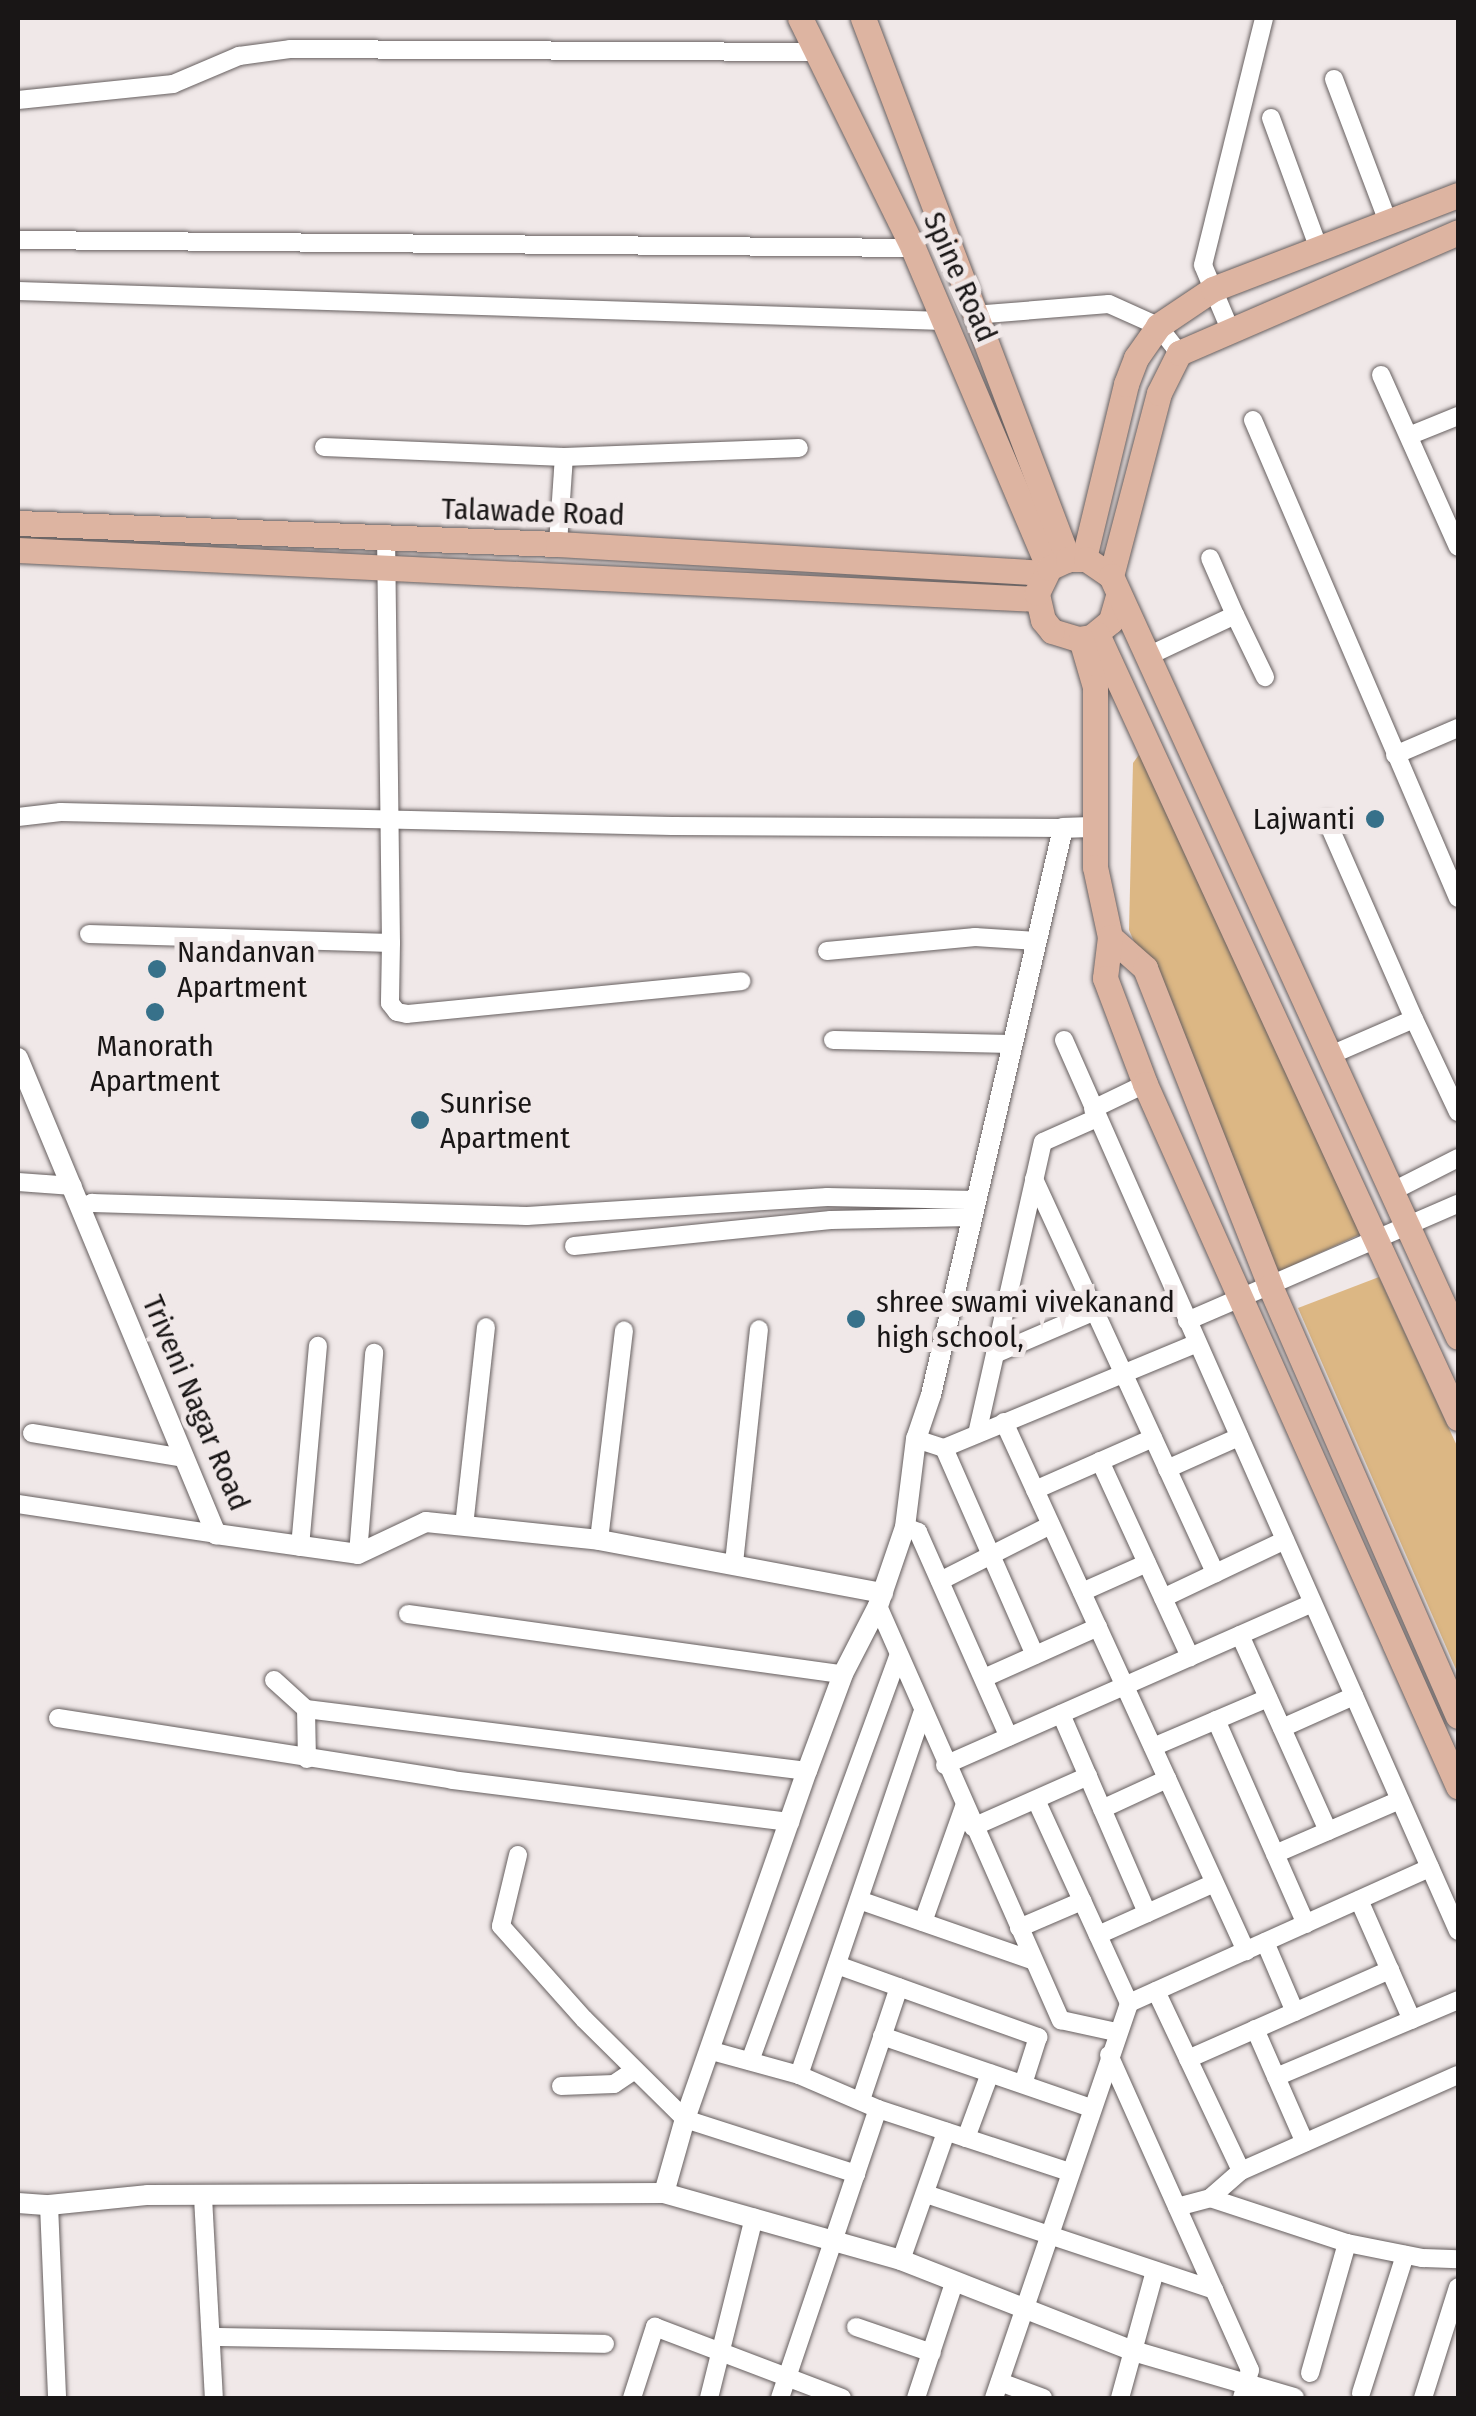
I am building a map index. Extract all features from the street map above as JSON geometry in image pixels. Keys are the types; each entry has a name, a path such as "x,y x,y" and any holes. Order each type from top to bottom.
{"main road":[{"name":"Spine Road","path":"800,18 913,248 944,322 1012,449 1062,565"},
{"name":"Spine Road","path":"863,18 974,315 1012,449"},
{"path":"1458,195 1213,290 1158,326 1145,340 1126,384 1062,565 1037,598 1042,620 1052,630 1089,636 1112,621 1114,586 1159,393 1180,353 1458,232"},
{"name":"Talawade Road","path":"18,523 1062,565"},
{"name":"Talawade Road","path":"18,550 1037,598"},
{"path":"1062,565 1114,586 1333,1054 1458,1337"},
{"path":"1089,636 1095,687 1096,868 1110,937 1105,978 1145,1084 1238,1300 1458,1786"},
{"path":"1089,636 1379,1242 1458,1418"},
{"path":"1110,937 1145,968 1270,1286 1458,1716"}],"street":[{"path":"1230,328 1203,265 1264,18"},
{"path":"18,100 173,84 256,51 321,47 818,52"},
{"path":"1334,79 1388,222"},
{"path":"1270,118 1319,249"},
{"path":"18,240 913,248"},
{"path":"18,290 944,322"},
{"path":"974,315 1109,304 1158,326 1180,353"},
{"path":"1381,375 1412,435 1458,547"},
{"path":"1412,435 1458,416"},
{"path":"1252,420 1458,898"},
{"path":"324,447 564,457 799,448"},
{"path":"558,544 564,457"},
{"path":"386,538 390,1003 397,1012 740,981"},
{"path":"1210,558 1265,677"},
{"path":"1148,656 1235,615"},
{"path":"1395,755 1458,728"},
{"path":"18,817 61,812 388,821 1096,827"},
{"path":"1327,821 1458,1112"},
{"path":"664,2193 685,2119 712,2052 807,1771 843,1674 880,1600 905,1527 916,1439 1063,828"},
{"path":"89,934 391,943"},
{"path":"827,951 974,937 1037,941"},
{"path":"1333,1054 1414,1019"},
{"path":"833,1040 1013,1044"},
{"path":"1064,1040 1458,1930"},
{"name":"Triveni Nagar Road","path":"18,1058 216,1534 358,1554"},
{"path":"977,1434 1043,1142 1145,1084"},
{"path":"1393,1190 1458,1158"},
{"path":"1034,1179 1215,1574"},
{"path":"18,1182 73,1186"},
{"path":"82,1207 92,1203 527,1216 827,1198 974,1209"},
{"path":"1187,1321 1379,1242 1458,1204"},
{"path":"574,1246 974,1209"},
{"path":"995,1354 1095,1312"},
{"path":"464,1526 486,1327"},
{"path":"734,1563 759,1329"},
{"path":"599,1540 624,1330"},
{"path":"916,1439 944,1448 1197,1343"},
{"path":"300,1547 318,1346"},
{"path":"374,1353 358,1554 426,1522 599,1540 734,1563 880,1600"},
{"path":"1004,1422 1246,1951"},
{"path":"32,1433 185,1458"},
{"path":"1167,1469 1238,1437"},
{"path":"1036,1490 1153,1438"},
{"path":"944,1448 1035,1655"},
{"path":"1100,1461 1190,1657"},
{"path":"18,1504 216,1534"},
{"path":"940,1580 1051,1525"},
{"path":"905,1527 918,1532 1010,1736"},
{"path":"1163,1598 1285,1540"},
{"path":"1082,1592 1147,1563"},
{"path":"880,1600 922,1713 1061,2020 1116,2032"},
{"path":"945,1765 1312,1603"},
{"path":"408,1614 843,1674"},
{"path":"984,1678 1098,1627"},
{"path":"1240,1635 1328,1831"},
{"path":"750,2061 898,1656"},
{"path":"274,1680 306,1710 807,1771"},
{"path":"1282,1728 1354,1696"},
{"path":"1153,1747 1268,1698"},
{"path":"306,1710 307,1759"},
{"path":"799,2074 922,1713"},
{"path":"1061,1714 1148,1913"},
{"path":"58,1718 307,1759 790,1822"},
{"path":"1216,1720 1306,1924"},
{"path":"974,1828 1088,1776"},
{"path":"1102,1808 1167,1779"},
{"path":"1036,1800 1129,2004"},
{"path":"1275,1854 1400,1800"},
{"path":"923,1922 964,1807"},
{"path":"518,1855 502,1926 685,2119 856,2174"},
{"path":"1044,2398 997,2390 1116,2032 1129,2004 1430,1868"},
{"path":"1098,1935 1214,1883"},
{"path":"859,1900 1034,1961"},
{"path":"1019,1928 1082,1900"},
{"path":"1358,1900 1412,2020"},
{"path":"1265,1942 1295,2012"},
{"path":"837,1964 1038,2037 1023,2084"},
{"path":"1188,2059 1390,1970"},
{"path":"780,2398 856,2174 882,2036 899,1987"},
{"path":"1156,1991 1241,2171"},
{"path":"1276,2077 1458,2000"},
{"path":"1255,2029 1304,2143"},
{"path":"882,2036 1091,2108"},
{"path":"712,2052 799,2074 870,2105 1070,2172"},
{"path":"1109,2055 1250,2370 1245,2390"},
{"path":"561,2086 614,2084 635,2070"},
{"path":"966,2138 990,2073"},
{"path":"1177,2207 1210,2198 1241,2171 1458,2074"},
{"path":"901,2260 946,2132"},
{"path":"18,2203 48,2205 148,2195 664,2193 901,2260 1133,2352 1245,2390 1294,2398"},
{"path":"926,2194 1214,2290"},
{"path":"204,2197 214,2337 214,2398"},
{"path":"1210,2198 1348,2243 1405,2255 1458,2259"},
{"path":"48,2205 57,2398"},
{"path":"709,2398 754,2218"},
{"path":"1310,2373 1348,2243"},
{"path":"1361,2394 1405,2255"},
{"path":"1120,2398 1155,2270"},
{"path":"916,2398 954,2283"},
{"path":"1423,2398 1458,2287"},
{"path":"632,2398 655,2327 842,2398"},
{"path":"856,2327 932,2353"},
{"path":"214,2337 605,2344"}],"shaded area":[{"path":"1143,749 1363,1233 1278,1272 1129,930 1133,763"},
{"path":"1379,1277 1458,1448 1458,1674 1298,1308"}],"place":[{"name":"Lajwanti","path":"1375,819"},
{"name":"Nandanvan Apartment","path":"157,969"},
{"name":"Manorath Apartment","path":"155,1012"},
{"name":"Sunrise Apartment","path":"420,1120"},
{"name":"shree swami vivekanand high school,","path":"856,1319"}]}
